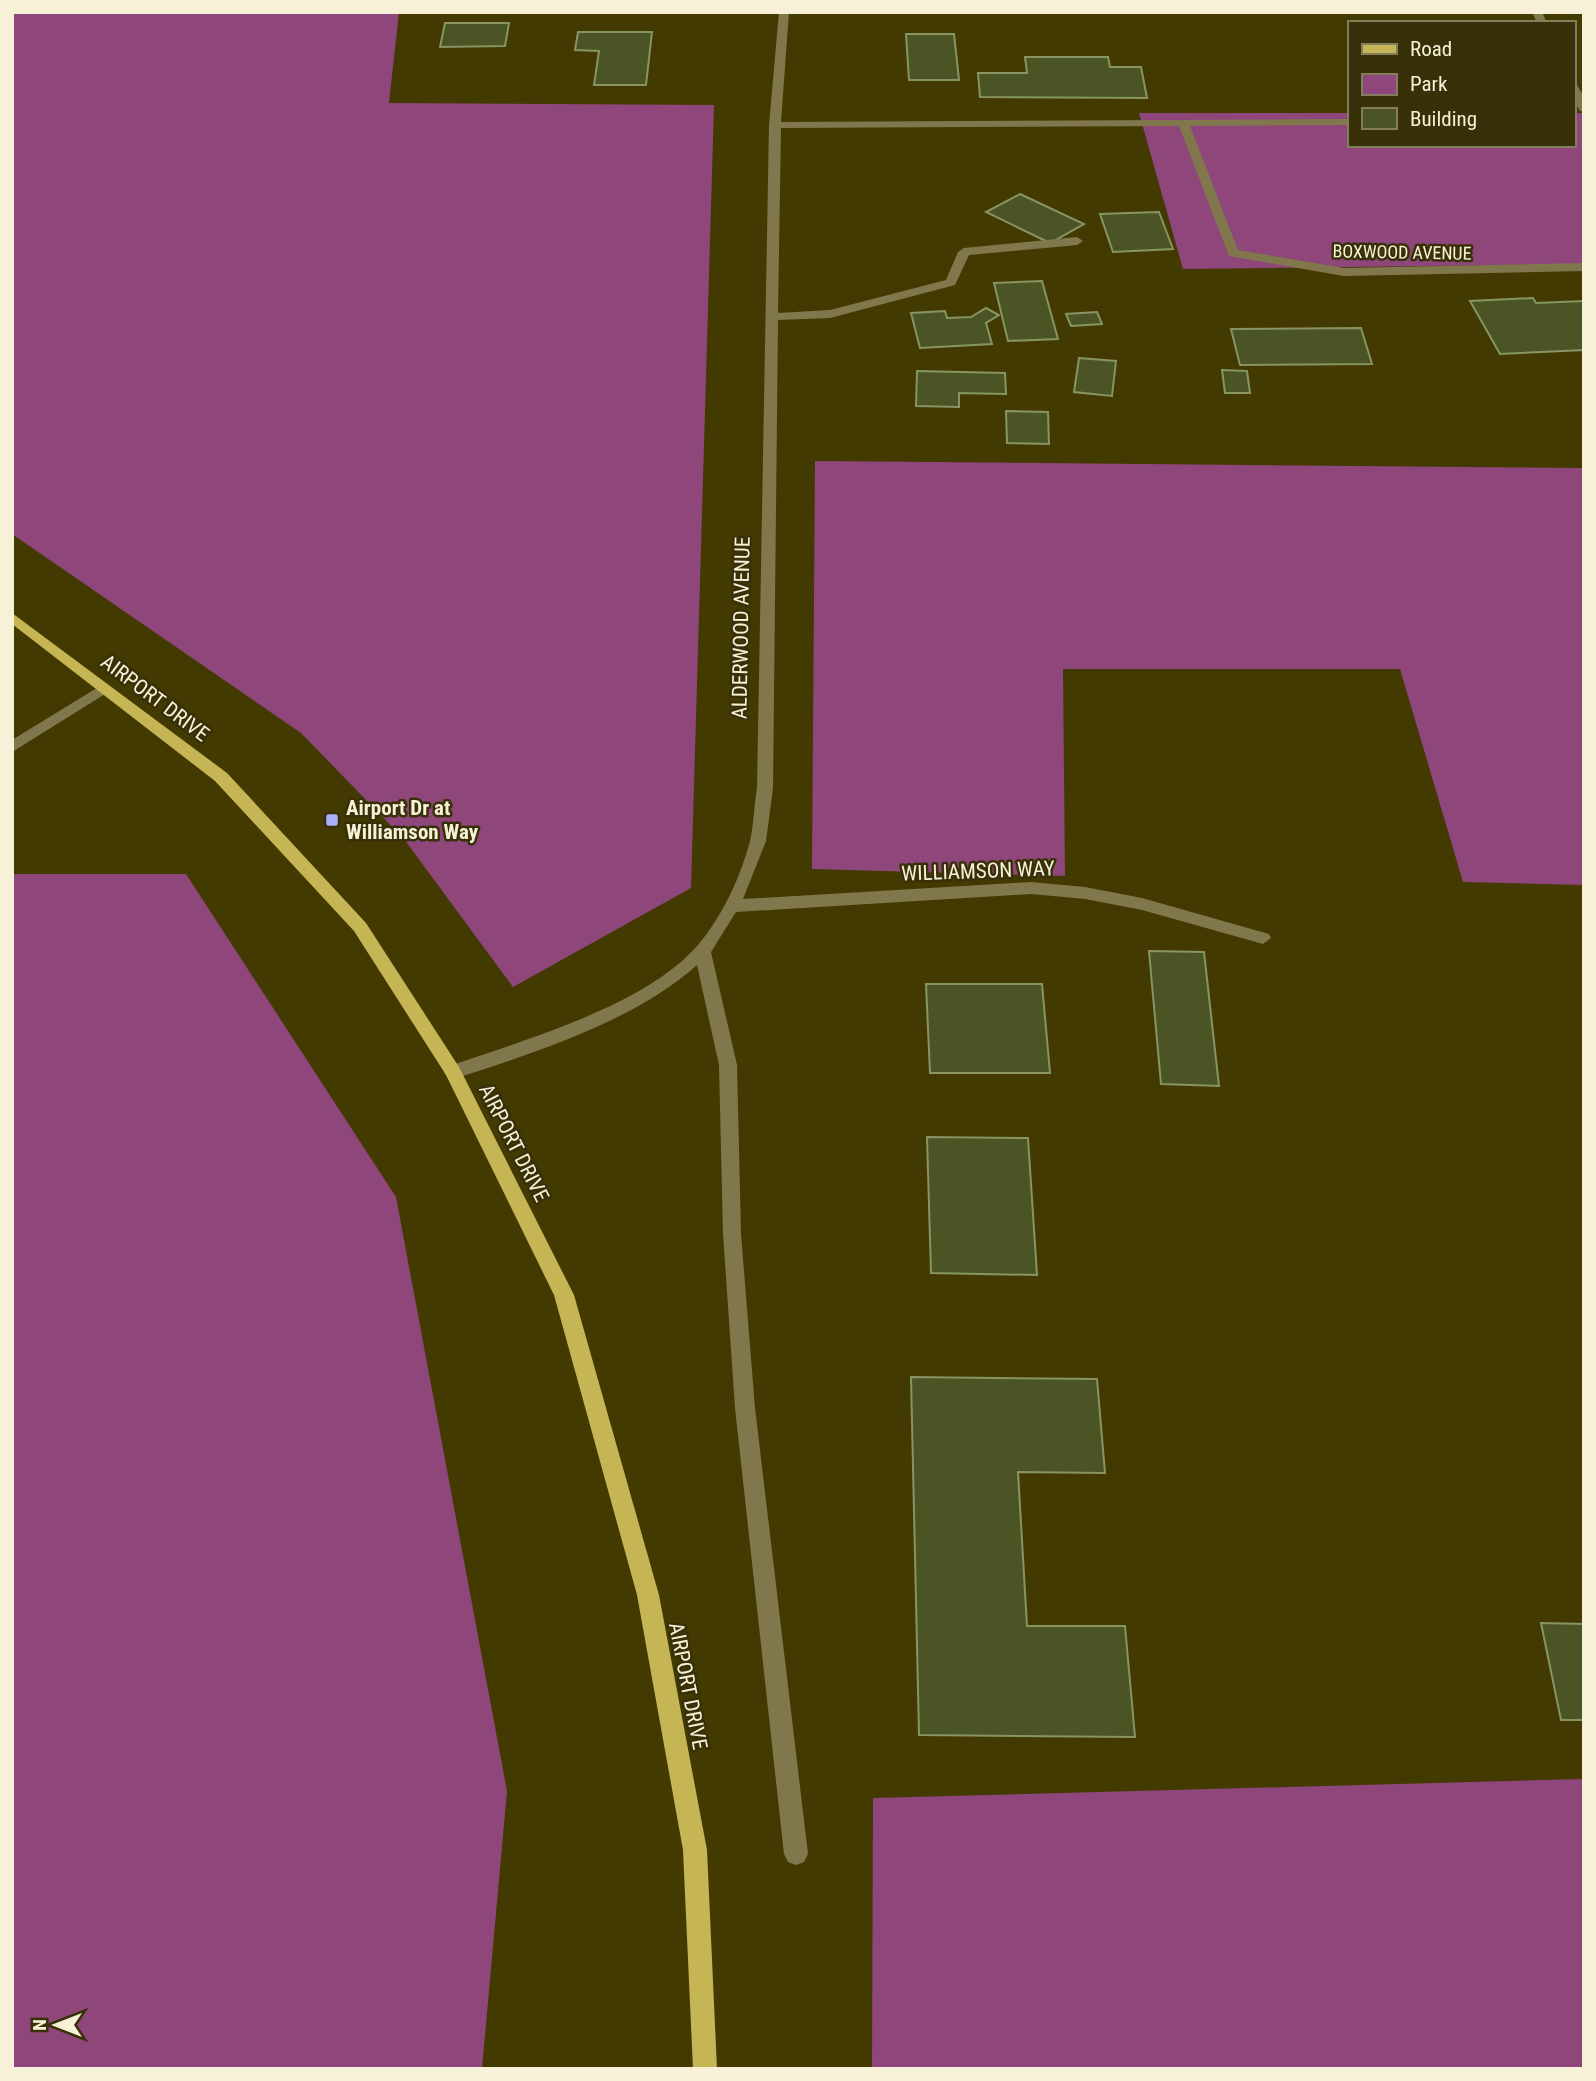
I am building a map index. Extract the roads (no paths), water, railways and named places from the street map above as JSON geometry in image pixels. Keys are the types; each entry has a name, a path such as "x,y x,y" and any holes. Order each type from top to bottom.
{"main road":[{"name":"AIRPORT DRIVE","path":"12,617 221,777 360,927 453,1072 564,1295 648,1595 695,1850 705,2069"}],"street":[{"name":"ALDERWOOD AVENUE","path":"453,1072 565,1031 653,990 702,951 731,906 758,842 765,788 775,125 784,12"},
{"path":"1575,91 1584,109"},
{"path":"775,125 1348,122"},
{"name":"BOXWOOD AVENUE","path":"1184,124 1233,253 1344,272 1584,267"},
{"path":"773,317 830,314 951,282 964,252 1077,241"},
{"path":"12,747 105,688"},
{"name":"WILLIAMSON WAY","path":"731,906 1031,888 1085,893 1142,904 1264,938"},
{"path":"702,951 728,1065 732,1234 745,1408 796,1854"}],"place":[{"name":"Airport Dr at Williamson Way","path":"332,820"}]}
